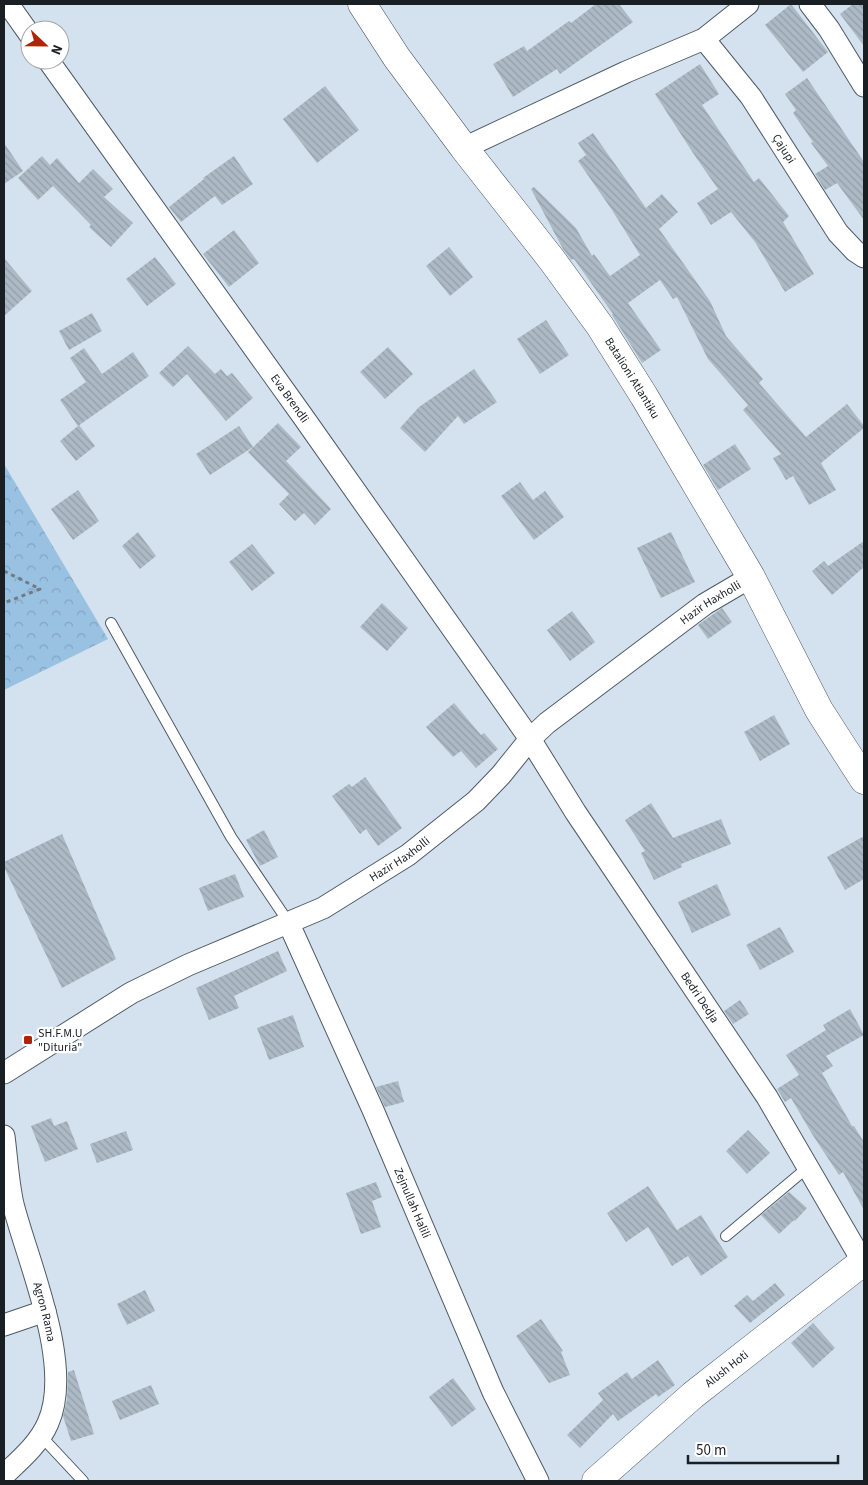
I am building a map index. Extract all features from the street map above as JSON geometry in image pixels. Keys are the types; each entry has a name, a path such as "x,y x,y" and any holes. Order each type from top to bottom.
{"street":[{"path":"8,4 20,21"},
{"name":"Batalioni Atlantiku","path":"362,4 397,58 464,148 552,260 600,326 644,396 751,577 819,710 864,780"},
{"path":"464,148 626,72 704,39 748,4"},
{"path":"810,4 829,29 864,86"},
{"name":"Çajupi","path":"704,39 750,97 838,233 854,251 864,257"},
{"name":"Eva Brendli","path":"55,70 304,418 530,739"},
{"name":"Hazir Haxholli","path":"4,1073 132,993 188,965 289,924 323,908 408,855 450,823 482,795 530,739 548,723 705,604 751,577"},
{"name":"Bedri Dedja","path":"530,739 586,828 767,1097 864,1262"},
{"name":"Zejnullah Halili","path":"289,924 373,1110 493,1392 538,1481"},
{"name":"Agron Rama","path":"4,1136 6,1177 53,1347 55,1382 53,1408 48,1424 28,1451 4,1475"},
{"name":"Alush Hoti","path":"596,1481 693,1395 864,1262"},
{"path":"4,1325 44,1311"}],"lane":[{"path":"112,623 231,837 289,924"},
{"path":"726,1236 808,1168"},
{"path":"40,1436 83,1481"}],"path":[{"path":"4,570 40,588 4,603"}],"green space":[{"path":"4,464 108,639 4,690"}],"building":[{"path":"596,4 619,4 633,22 560,74 557,69 513,97 493,64 524,46 527,51 569,21 571,23"},
{"path":"791,4 828,52 803,72 765,25"},
{"path":"853,4 864,4 864,46 840,14"},
{"path":"700,64 719,94 702,105 754,182 759,178 789,216 783,222 814,274 785,292 755,242 731,212 711,225 697,203 718,189 655,94"},
{"path":"807,78 864,162 864,220 837,183 825,190 815,174 828,166 811,143 813,142 793,113 796,110 785,94"},
{"path":"325,86 359,130 317,163 283,119"},
{"path":"593,133 646,208 662,194 678,212 659,229 710,301 726,336 763,379 759,383 806,437 847,404 864,426 864,428 821,463 836,490 809,505 793,476 786,480 773,458 781,454 743,410 748,405 708,359 677,297 673,299 660,280 628,303 661,350 642,363 613,314 574,259 571,260 563,249 531,189 534,187 576,228 592,256 594,254 610,276 640,255 578,161 586,155 578,143"},
{"path":"4,143 23,171 4,184"},
{"path":"42,156 50,165 57,158 79,183 93,169 113,189 104,197 133,223 111,247 89,227 91,225 53,186 38,200 18,178"},
{"path":"234,156 253,184 222,205 215,196 181,222 169,207 203,178"},
{"path":"234,230 259,263 229,287 203,254"},
{"path":"449,247 473,277 450,296 426,266"},
{"path":"155,257 176,284 147,306 126,279"},
{"path":"4,258 32,291 4,316"},
{"path":"92,313 102,331 69,350 59,331"},
{"path":"546,320 569,355 540,374 517,339"},
{"path":"188,346 215,374 221,369 227,376 232,373 253,398 226,421 187,374 173,387 159,373"},
{"path":"388,347 413,374 385,399 360,372"},
{"path":"84,348 102,374 133,352 149,376 78,426 60,400 86,382 70,358"},
{"path":"474,369 497,402 464,424 458,416 425,452 400,428 419,407"},
{"path":"278,423 301,447 286,461 331,509 315,525 304,513 295,521 279,504 289,494 248,452"},
{"path":"79,425 95,446 76,461 60,441"},
{"path":"239,426 253,447 210,475 196,454"},
{"path":"735,444 751,469 718,490 703,465"},
{"path":"520,482 533,500 545,491 564,517 534,540 501,496"},
{"path":"78,490 99,521 73,540 51,509"},
{"path":"138,532 156,556 140,569 122,546"},
{"path":"671,532 695,582 661,598 637,548"},
{"path":"864,541 864,567 832,595 812,571 824,561 828,566"},
{"path":"252,544 275,573 252,591 229,562"},
{"path":"382,603 408,628 387,651 360,627"},
{"path":"722,608 732,622 708,639 698,625"},
{"path":"572,611 595,642 570,661 547,630"},
{"path":"454,703 481,735 484,733 498,749 476,768 461,751 453,757 426,727"},
{"path":"774,715 790,744 760,761 744,732"},
{"path":"365,777 402,828 378,846 366,829 360,834 332,796 349,784 352,787"},
{"path":"651,803 673,838 721,819 731,844 681,864 682,867 654,880 641,853 645,851 625,820"},
{"path":"264,830 278,857 260,866 246,840"},
{"path":"62,834 116,959 62,988 4,867 4,862"},
{"path":"864,836 864,879 845,890 827,857"},
{"path":"235,874 244,897 208,911 199,888"},
{"path":"717,884 731,915 692,933 678,902"},
{"path":"780,927 794,952 760,970 746,945"},
{"path":"278,951 287,971 234,996 239,1008 209,1020 196,988"},
{"path":"740,1000 749,1014 733,1024 724,1011"},
{"path":"850,1009 864,1035 826,1056 833,1066 822,1073 852,1126 854,1126 864,1142 864,1210 843,1172 839,1175 791,1098 785,1102 777,1089 799,1075 786,1055 826,1030 823,1025"},
{"path":"293,1015 304,1047 269,1060 257,1028"},
{"path":"398,1081 404,1102 385,1107 376,1087"},
{"path":"51,1118 54,1126 67,1121 78,1149 45,1162 31,1126"},
{"path":"748,1130 770,1153 747,1174 726,1151"},
{"path":"126,1131 133,1150 97,1163 90,1144"},
{"path":"376,1182 382,1197 372,1201 381,1227 361,1234 346,1193"},
{"path":"648,1186 677,1230 701,1215 728,1257 701,1276 688,1256 672,1266 648,1227 626,1242 607,1213"},
{"path":"789,1192 807,1208 779,1234 761,1215"},
{"path":"775,1283 785,1295 750,1323 734,1306 747,1295 753,1301"},
{"path":"145,1290 155,1311 127,1325 117,1304"},
{"path":"541,1319 563,1351 561,1352 570,1375 549,1383 516,1336"},
{"path":"813,1323 835,1348 813,1368 791,1343"},
{"path":"658,1360 675,1385 658,1397 656,1394 618,1421 613,1414 580,1448 567,1435 603,1400 598,1393 627,1372 632,1379"},
{"path":"74,1370 94,1434 71,1441 63,1416 67,1400 68,1372"},
{"path":"453,1378 476,1409 452,1427 429,1397"},
{"path":"151,1385 159,1404 120,1420 112,1401"}],"place":[{"name":"SH.F.M.U \"Dituria\"","path":"28,1040"}]}
